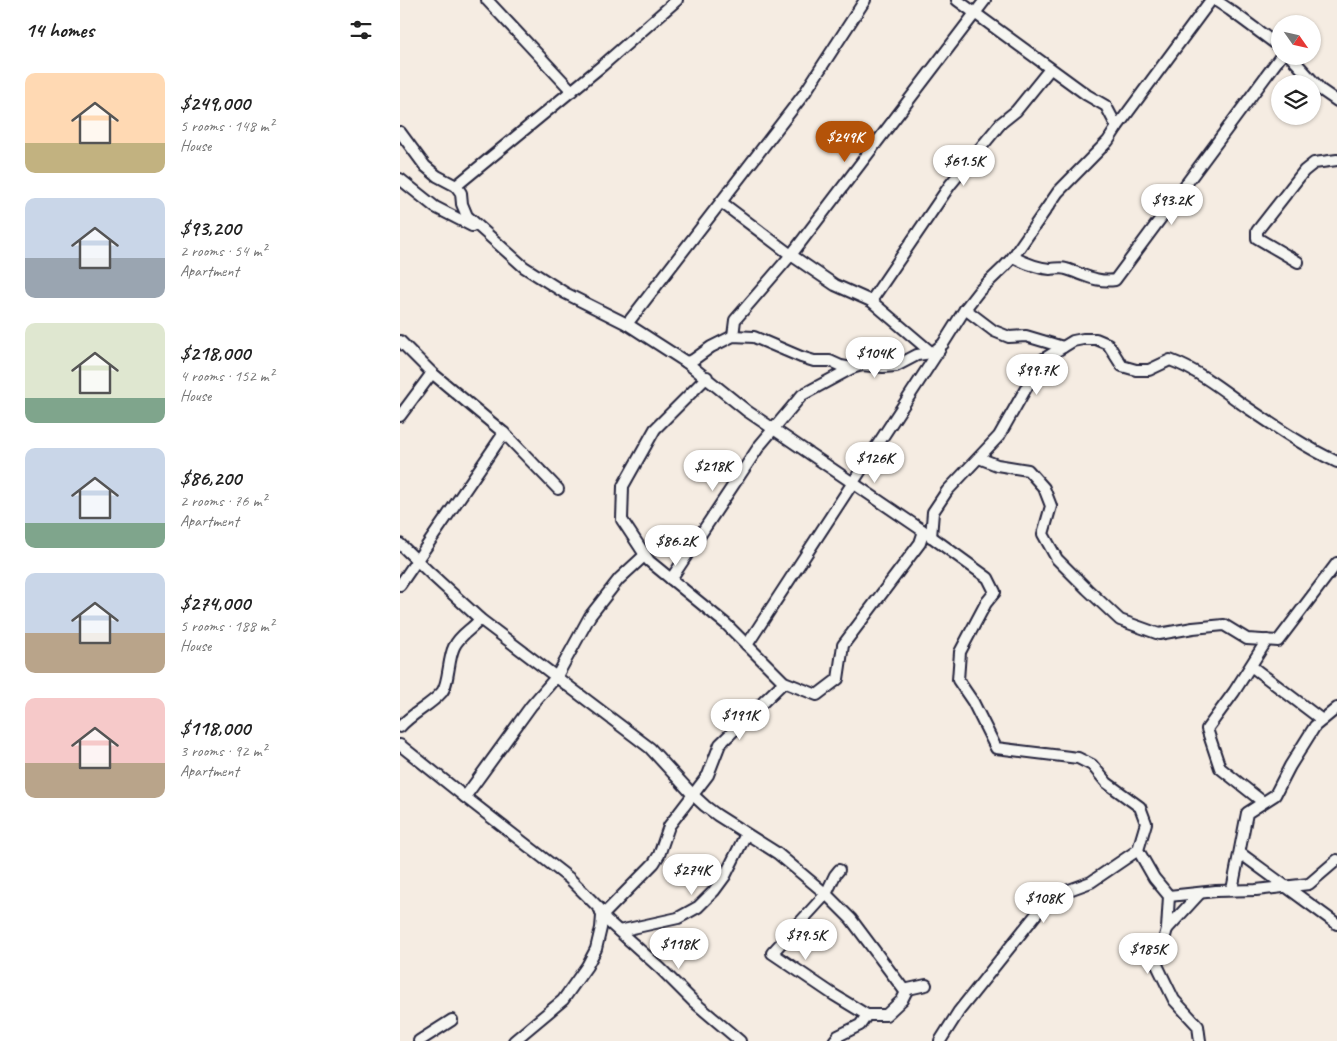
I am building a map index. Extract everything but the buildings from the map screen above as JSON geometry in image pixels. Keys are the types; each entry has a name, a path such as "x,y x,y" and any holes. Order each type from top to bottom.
{"street":[{"path":"487,0 572,91"},
{"path":"456,186 572,91 677,0"},
{"path":"627,324 804,94 865,0"},
{"path":"957,0 1050,69 1106,106 1117,127"},
{"path":"733,336 735,320 791,255 985,0"},
{"path":"746,645 965,309 979,291 1013,257 1058,192 1108,142 1210,0"},
{"path":"1215,0 1271,40"},
{"path":"1013,257 1032,266 1050,269 1064,268 1105,282 1115,280 1275,65"},
{"path":"1298,65 1321,90 1337,101"},
{"path":"871,301 950,185 1001,123 1016,111 1050,69"},
{"path":"400,132 425,166 456,186 461,193 462,204 467,216 512,257 565,293 627,324 686,362 747,411 922,530 988,578 995,592 986,603 960,652 958,680 973,702 996,748 1078,758 1092,765 1107,783 1140,807 1146,823 1138,850 1091,882 1050,897 959,1011 940,1041"},
{"path":"1298,262 1257,238 1257,231 1304,171 1314,163 1337,160"},
{"path":"400,179 435,207 488,235"},
{"path":"721,202 791,255 835,285 871,301 932,352"},
{"path":"965,309 994,331 1009,337 1026,336 1063,347"},
{"path":"686,362 693,360 711,347 733,336 754,337 800,357 814,361 830,361 852,368"},
{"path":"931,537 933,512 947,490 998,436 1042,360 1073,341 1083,339 1096,339 1108,344 1122,366 1136,370 1149,370 1170,360 1185,366 1285,434 1337,462"},
{"path":"400,341 432,373 504,433 558,489"},
{"path":"671,579 760,445 802,395 852,368 862,365 896,366 917,355 932,352 943,344"},
{"path":"400,416 432,373"},
{"path":"707,377 655,429 623,486 622,520 649,561 726,624 784,682 817,695 838,679 844,644 920,543 923,534 922,530"},
{"path":"400,585 504,433"},
{"path":"979,458 997,465 1028,470 1044,488 1051,506 1043,534 1058,558 1120,620 1159,634 1224,625 1247,639 1278,641 1337,563"},
{"path":"400,544 480,619 650,748 693,796 717,815 777,853 826,894 851,919 902,988 907,990 926,985"},
{"path":"465,797 531,706 557,676 590,616 619,579 645,556"},
{"path":"400,727 441,693 446,686 448,662 457,641 469,629 475,626 480,619"},
{"path":"1263,802 1220,768 1207,729 1267,640"},
{"path":"1251,666 1322,720"},
{"path":"602,916 654,863 659,855 669,826 708,775 720,744 784,682"},
{"path":"1232,890 1247,813 1275,795 1290,766 1315,726 1337,708"},
{"path":"400,745 569,878 600,909 602,916 596,950 587,966 563,1000 514,1041"},
{"path":"619,931 678,918 698,907 714,891 725,876 746,834"},
{"path":"1138,850 1154,878 1169,896 1167,929 1157,965 1174,1000 1198,1026 1200,1041"},
{"path":"1240,852 1337,924"},
{"path":"1169,896 1309,884 1337,860"},
{"path":"839,870 826,894 772,953 867,1015 886,1015 902,1000 907,990"},
{"path":"1167,929 1200,893"},
{"path":"602,916 660,968 694,1002 740,1041"},
{"path":"834,1041 838,1036 860,1025 867,1015"},
{"path":"419,1041 452,1020"}]}
